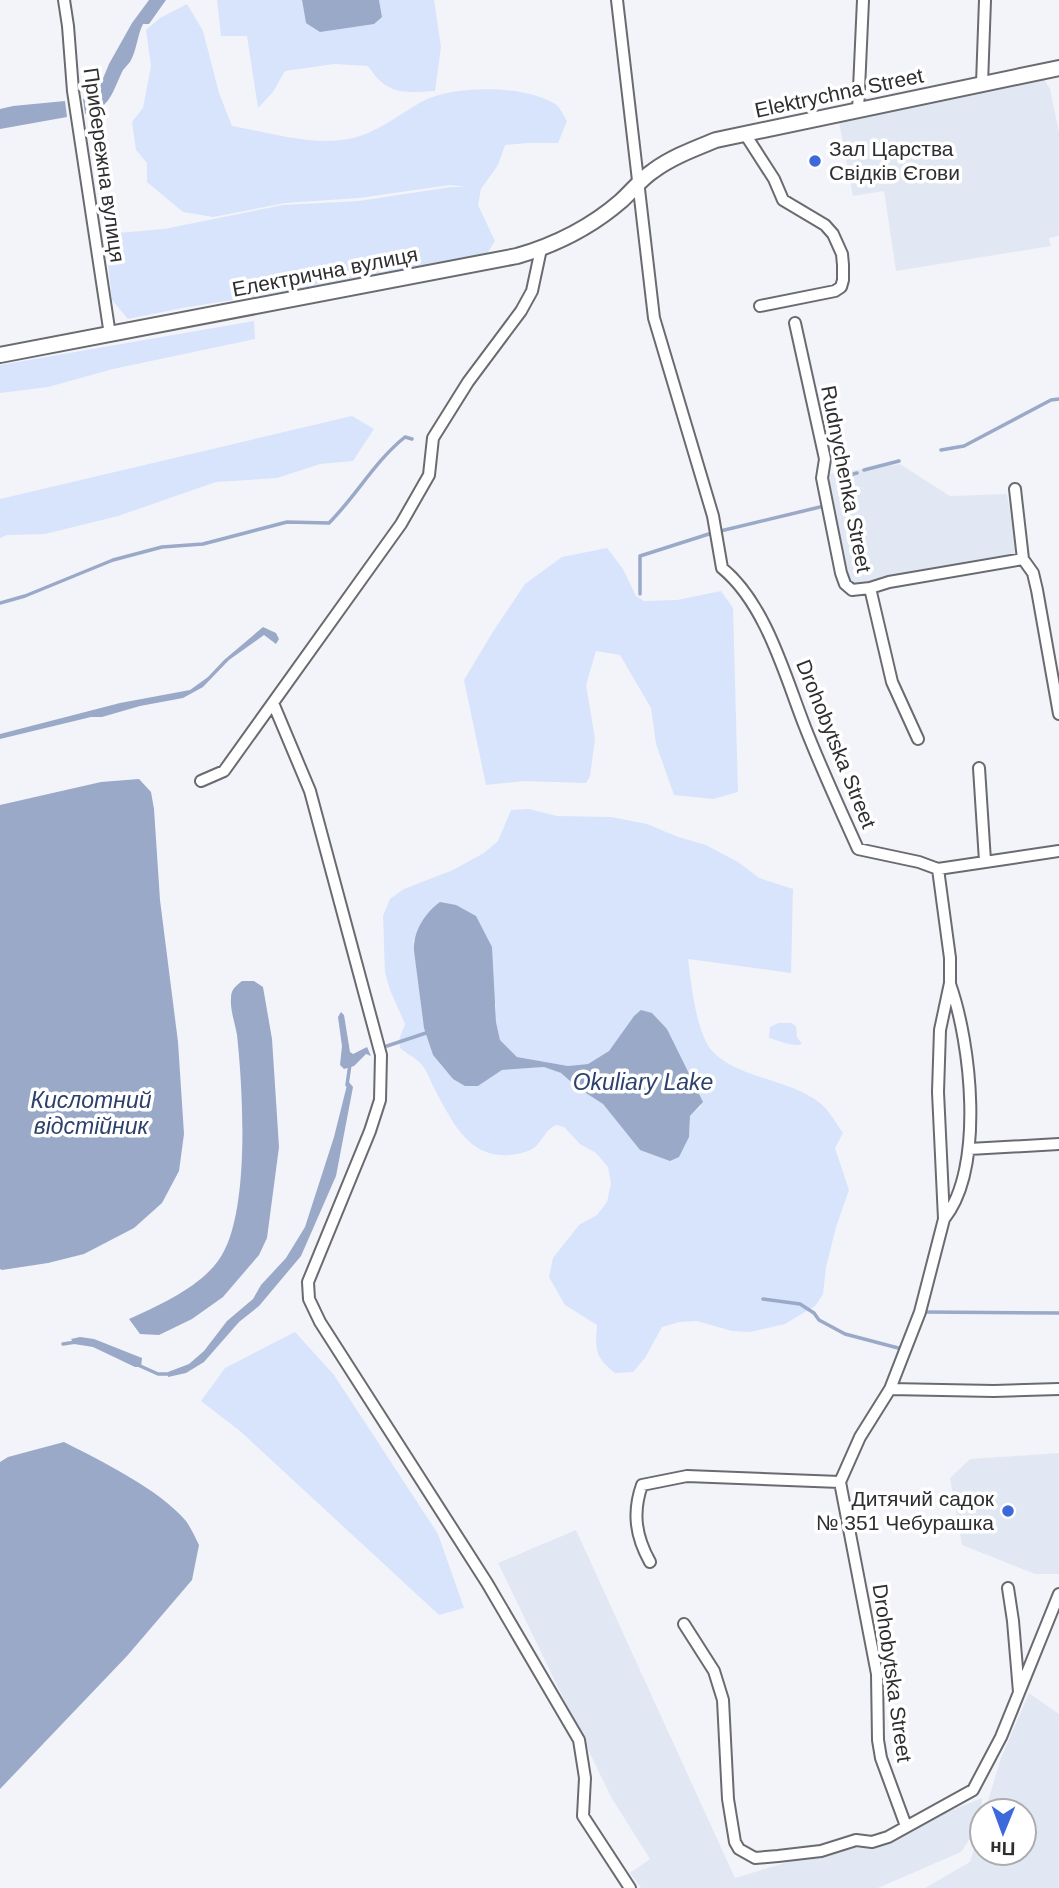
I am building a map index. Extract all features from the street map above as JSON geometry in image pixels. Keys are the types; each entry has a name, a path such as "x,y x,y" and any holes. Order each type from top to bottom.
{"street":[{"name":"Прибережна вулиця","path":"64,0 73,91 110,335"},
{"path":"617,0 638,184"},
{"path":"858,111 863,0"},
{"path":"982,84 985,0"},
{"name":"Elektrychna Street","path":"638,184 652,171 685,152 716,140 1059,68"},
{"path":"744,134 774,179 783,200 825,225 833,234 842,254 843,279 841,286 835,291 760,306"},
{"name":"Електрична вулиця","path":"0,355 484,264 541,248 573,233 603,215 638,184"},
{"name":"Drohobytska Street","path":"638,184 654,318 714,522 722,568 738,581 780,658 804,727 858,849 919,862 938,869"},
{"path":"201,781 225,771 401,524 429,475 433,438 468,382 522,311 532,291 541,248"},
{"name":"Rudnychenka Street","path":"794,323 825,459 822,478 841,573 845,584 852,590 870,587 892,682 918,739"},
{"path":"1015,489 1023,559 1033,573 1037,590 1059,714"},
{"path":"870,587 1023,559"},
{"path":"273,703 310,791 381,1055 380,1100 370,1131 308,1282 309,1299 320,1322 487,1583 579,1740 585,1778 583,1815 630,1888"},
{"path":"979,768 985,861"},
{"path":"650,1562 641,1545 636,1524 638,1496 642,1485 649,1482 687,1476 840,1482 860,1437 890,1389 920,1312 944,1219 938,1093 940,1030 950,983 950,958 938,869 1059,850"},
{"path":"944,1219 957,1200 969,1149 970,1111 964,1037 960,1012 950,983"},
{"path":"969,1149 1059,1144"},
{"path":"890,1389 1059,1389"},
{"name":"Drohobytska Street","path":"840,1482 877,1674 878,1740 881,1758 906,1826"},
{"path":"1008,1588 1019,1695"},
{"path":"684,1624 715,1671 723,1700 732,1833 738,1849 755,1858 821,1851 856,1840 872,1842 888,1837 973,1790 1001,1737 1059,1594"}],"shaded area":[{"path":"217,0 302,0 306,22 382,17 379,0 434,0 441,47 435,91 397,90 382,82 368,66 334,64 285,71 273,92 258,108 247,36 221,36"},
{"path":"187,4 203,31 219,93 232,126 305,140 348,139 379,128 425,100 439,95 490,89 509,90 542,98 557,105 567,121 558,143 505,145 498,165 481,189 478,205 495,241 483,260 128,319 112,300 105,234 164,229 283,205 359,201 465,187 450,185 359,198 285,203 213,217 183,212 147,182 147,163 136,150 132,122 143,108 151,66 146,30 160,18"},
{"path":"1044,79 1050,89 1059,132 1059,236 1049,238 1051,246 896,271 884,191 853,196 839,122"},
{"path":"254,321 255,339 113,369 48,387 0,393 0,365"},
{"path":"352,416 374,429 353,461 320,464 277,478 216,482 118,516 45,534 7,535 0,538 0,499"},
{"path":"900,464 950,496 1007,494 1018,556 849,585 828,474"},
{"path":"607,548 623,569 636,596 644,601 677,600 721,591 733,608 738,792 713,799 674,795 656,744 651,708 620,655 596,651 586,685 595,739 590,776 586,783 524,781 486,785 464,680 525,584 562,557"},
{"path":"529,809 557,816 611,817 647,824 706,845 738,862 759,878 793,889 791,973 688,959 698,1021 713,1052 736,1068 808,1095 826,1109 843,1133 835,1148 849,1190 826,1267 823,1294 815,1306 785,1324 750,1332 732,1331 697,1321 679,1322 662,1327 645,1358 633,1372 615,1373 603,1362 598,1352 597,1325 565,1305 549,1277 553,1258 579,1225 597,1215 607,1202 611,1184 608,1167 596,1153 580,1144 564,1127 556,1125 535,1147 525,1152 507,1155 492,1154 479,1149 458,1129 423,1066 400,1048 399,1040 405,1024 385,972 383,916 390,899 404,889 453,870 484,853 498,841 511,810","holes":["413,939 496,1004 500,1040 517,1057 568,1066 588,1064 609,1051 634,1016 667,1029 701,1106 690,1116 689,1137 640,1150 603,1104 561,1073 544,1067 502,1070 478,1086 453,1079 433,1055 423,1022"]},
{"path":"778,1023 791,1023 796,1026 797,1037 802,1044 790,1044 769,1038 770,1027"},
{"path":"295,1332 334,1375 438,1534 464,1608 439,1615 240,1431 201,1401 225,1368"},
{"name":"Дитячий садок № 351 Чебурашка","path":"1059,1453 1059,1574 1035,1574 962,1545 950,1478 970,1459"},
{"path":"576,1530 735,1878 844,1845 890,1835 968,1804 968,1842 961,1852 878,1888 641,1888 630,1873 650,1859 611,1797 498,1563"},
{"path":"1029,1693 1059,1714 1059,1888 925,1888 968,1863 968,1867 1038,1867 1038,1797 989,1797 1001,1758"}],"water":[{"path":"149,0 166,0 149,24 143,24 130,62 123,70 110,98 100,108 85,114 83,99 97,93 109,64 132,23"},
{"path":"302,0 379,0 382,17 374,24 320,32 306,23"},
{"path":"65,101 67,117 0,129 0,109"},
{"path":"263,627 276,633 279,639 276,644 264,635 229,660 203,687 183,698 0,739 0,734 120,703 190,690"},
{"name":"Кислотний відстійник","path":"139,779 151,792 154,809 160,900 178,1042 184,1134 179,1171 162,1203 134,1228 84,1254 2,1270 0,805 101,782"},
{"name":"Okuliary Lake","path":"440,902 456,905 476,916 492,947 496,1022 500,1040 517,1057 568,1066 588,1064 609,1051 641,1010 652,1013 667,1029 703,1102 690,1116 689,1137 679,1157 670,1161 640,1150 603,1104 561,1073 544,1067 502,1070 478,1086 465,1086 453,1079 433,1055 424,1028 414,951 421,923 429,911"},
{"path":"242,981 254,981 263,987 272,1039 279,1147 267,1238 259,1255 223,1297 192,1319 159,1335 140,1334 129,1319 178,1295 200,1279 218,1261 229,1241 236,1215 242,1152 239,1058 231,998 233,990"},
{"path":"341,1012 344,1015 350,1052 353,1054 367,1047 371,1056 366,1054 354,1066 344,1069 340,1065 342,1046 338,1017"},
{"path":"348,1081 353,1087 336,1176 301,1256 259,1306 239,1322 204,1362 186,1373 168,1377 168,1372 189,1364 204,1351 227,1321 253,1299 261,1285 286,1258 305,1227 334,1137"},
{"path":"71,1339 94,1339 142,1358 141,1367 135,1367 93,1347 74,1344"},
{"path":"64,1442 129,1477 161,1498 186,1521 199,1545 192,1580 127,1656 0,1789 0,1462 8,1457"}],"waterway":[{"path":"941,450 964,446 1051,400 1059,399"},
{"path":"0,603 25,596 113,560 162,547 203,544 287,522 329,523 394,446 405,437 412,439"},
{"path":"864,470 899,461"},
{"path":"841,477 857,473"},
{"path":"640,594 640,556 712,533 820,507"},
{"path":"387,1046 426,1033"},
{"path":"347,1085 350,1064"},
{"path":"763,1299 800,1304 814,1313 819,1320 845,1334 902,1349"},
{"path":"923,1312 1059,1313"},
{"path":"63,1344 76,1342"},
{"path":"138,1365 158,1374 171,1374"}],"place":[{"name":"Зал Царства Свідків Єгови","path":"815,161"},
{"name":"Дитячий садок № 351 Чебурашка","path":"1008,1511"}]}
